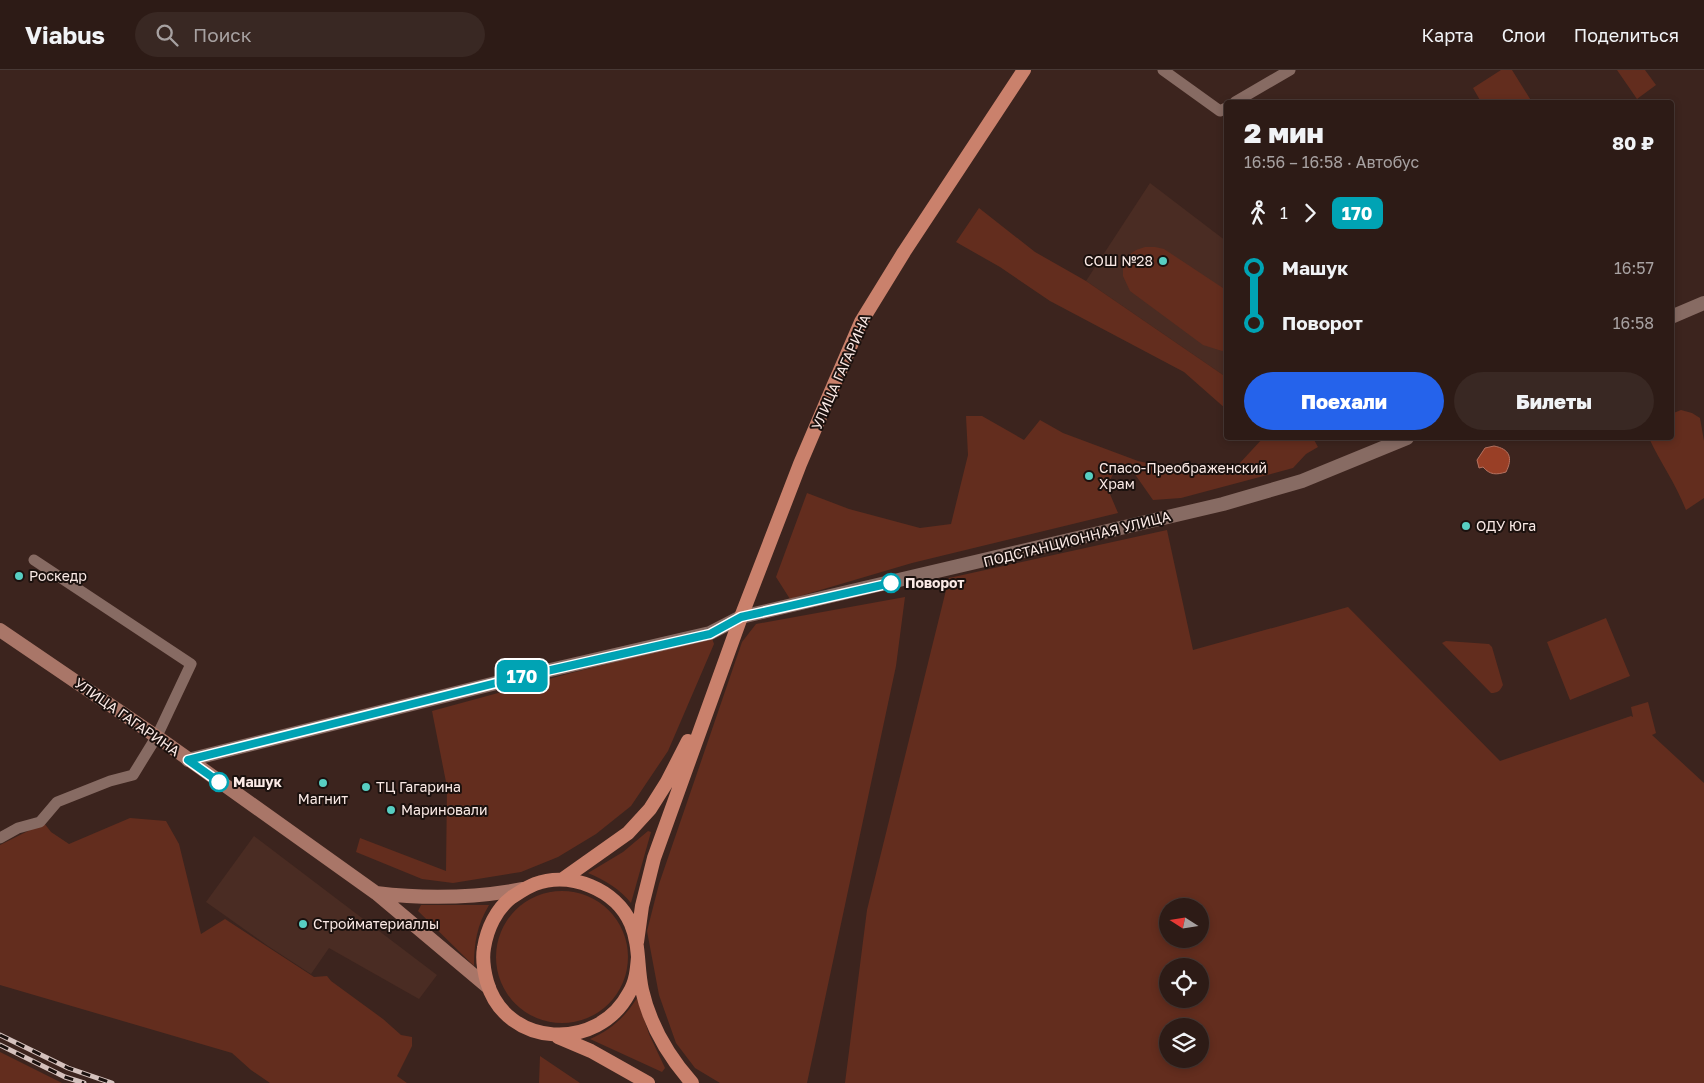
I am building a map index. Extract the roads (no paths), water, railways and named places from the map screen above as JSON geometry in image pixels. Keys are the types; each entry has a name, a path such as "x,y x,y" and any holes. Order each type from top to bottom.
{"main road":[{"name":"УЛИЦА ГАГАРИНА","path":"710,701 800,464 861,322 904,252 1024,70"},
{"name":"УЛИЦА ГАГАРИНА","path":"0,630 157,736 376,893 489,988"},
{"path":"563,879 628,834 650,809 667,782 710,701"},
{"path":"692,1083 672,1059 660,1036 642,990 637,942 642,906 654,858 710,701"},
{"path":"637,942 630,922 618,905 602,891 584,883 563,879 549,880 523,889 508,900 496,915 487,932 483,951 484,970 489,988 498,1003 507,1014 519,1023 532,1030 552,1035 591,1051 648,1083"},
{"name":"УЛИЦА ГАГАРИНА","path":"376,893 418,897 446,897 523,889"},
{"path":"552,1035 571,1034 589,1030 606,1021 630,993 636,976 638,957"}],"street":[{"path":"1163,70 1223,109"},
{"path":"1238,100 1290,70"},
{"path":"1674,316 1704,303"},
{"name":"ПОДСТАНЦИОННАЯ УЛИЦА","path":"188,760 510,679 710,634 741,617 1223,504 1302,482 1401,440"},
{"path":"0,838 18,828 40,822 57,802 110,781 133,775 157,736 190,664 34,560"}],"railway":[{"path":"0,1035 68,1068 112,1083"},
{"path":"0,1045 65,1077 84,1083"}],"place":[{"name":"СОШ №28","path":"1163,261"},
{"name":"Спасо-Преображенский Храм","path":"1089,476"},
{"name":"ОДУ Юга","path":"1466,526"},
{"name":"Роскедр","path":"19,576"},
{"name":"Поворот","path":"891,583"},
{"name":"Машук","path":"219,782"},
{"name":"Магнит","path":"323,783"},
{"name":"ТЦ Гагарина","path":"366,787"},
{"name":"Мариновали","path":"391,810"},
{"name":"Стройматериаллы","path":"303,924"}]}
